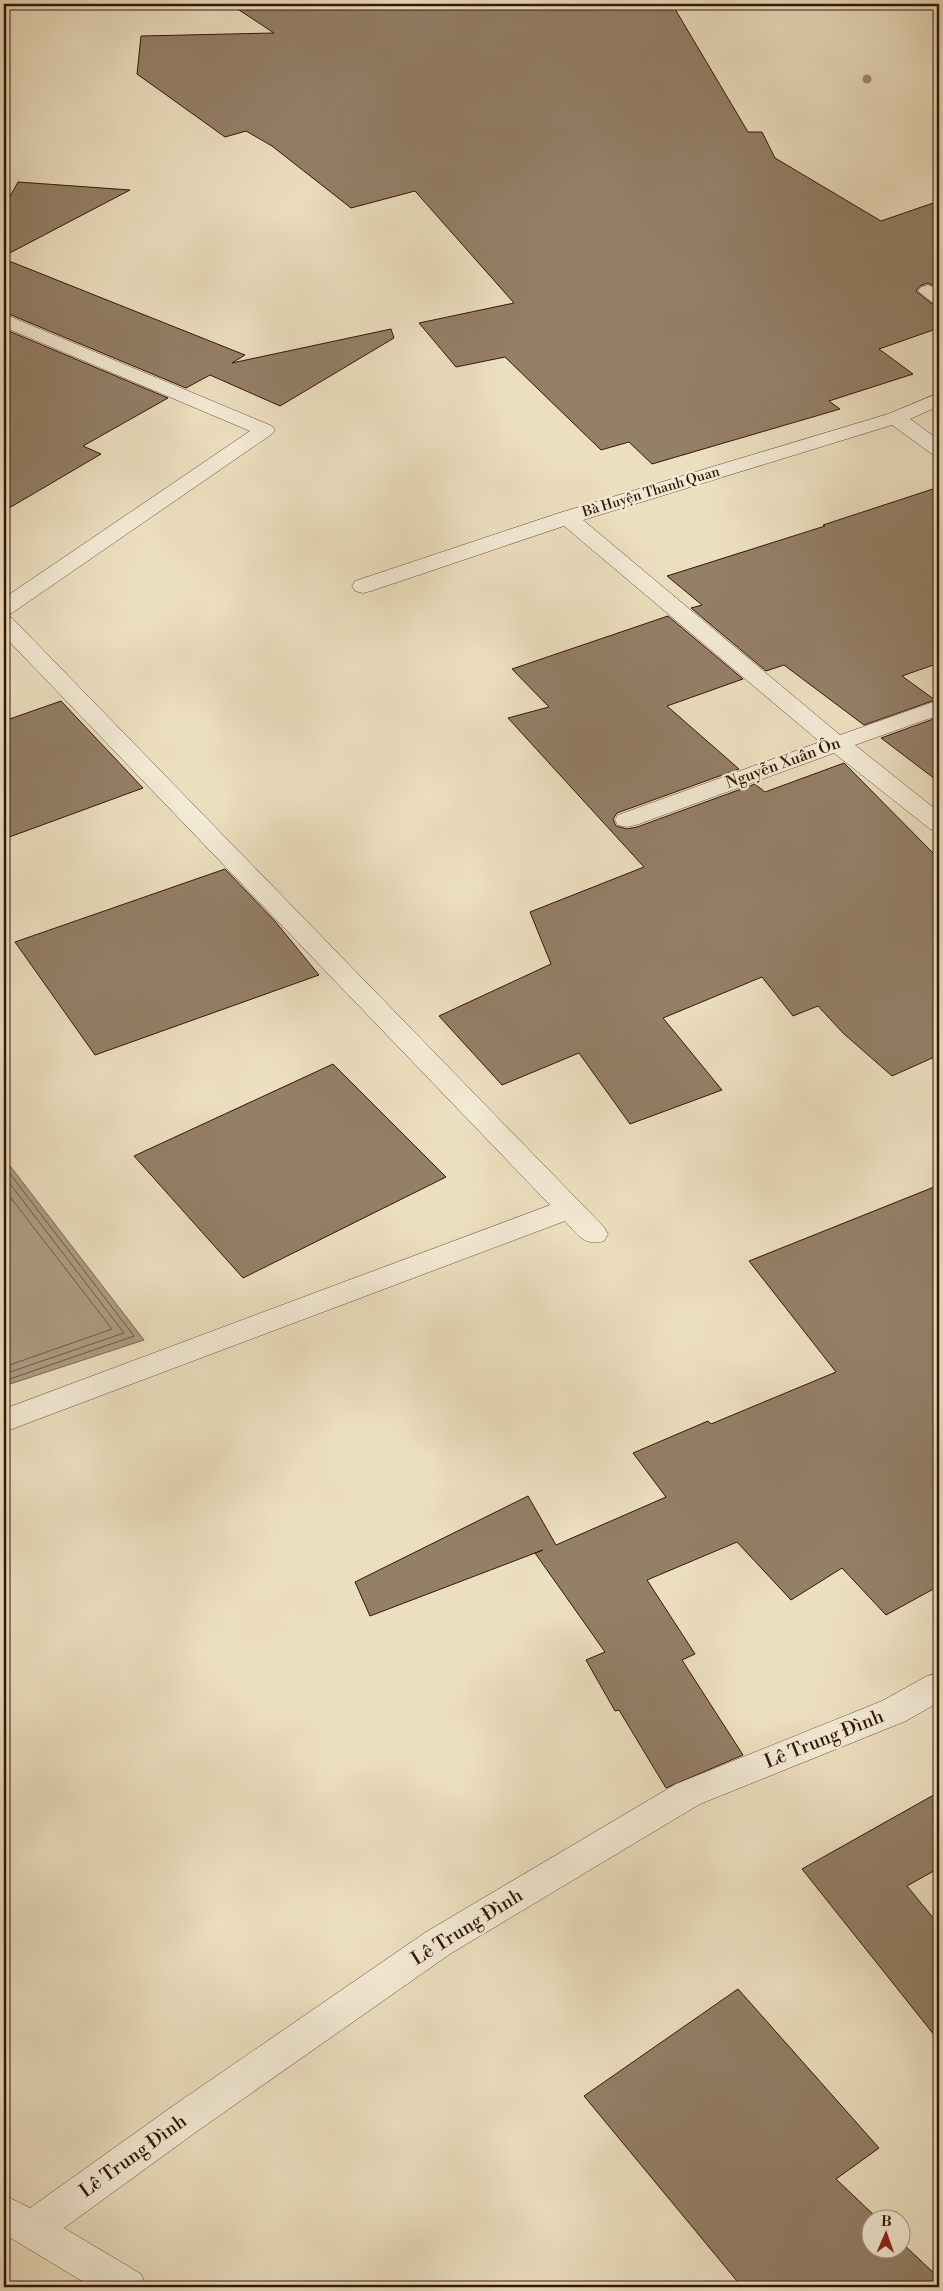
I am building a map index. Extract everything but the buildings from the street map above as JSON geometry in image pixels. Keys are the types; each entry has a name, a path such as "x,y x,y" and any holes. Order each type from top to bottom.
{"street":[{"path":"4,320 265,430 4,608"},
{"name":"Bà Huyện Thanh Quan","path":"363,586 567,518 895,418 939,399"},
{"path":"895,418 939,450"},
{"path":"567,518 837,744 862,761 939,824"},
{"path":"4,623 594,1234"},
{"name":"Nguyễn Xuân Ôn","path":"627,820 939,707"},
{"path":"4,1421 569,1208"},
{"name":"Lê Trung Đình","path":"17,2222 183,2120 438,1943 688,1794 894,1711 939,1686"},
{"path":"17,2222 127,2287"}],"water":[{"path":"4,1158 144,1340 4,1386"}]}
